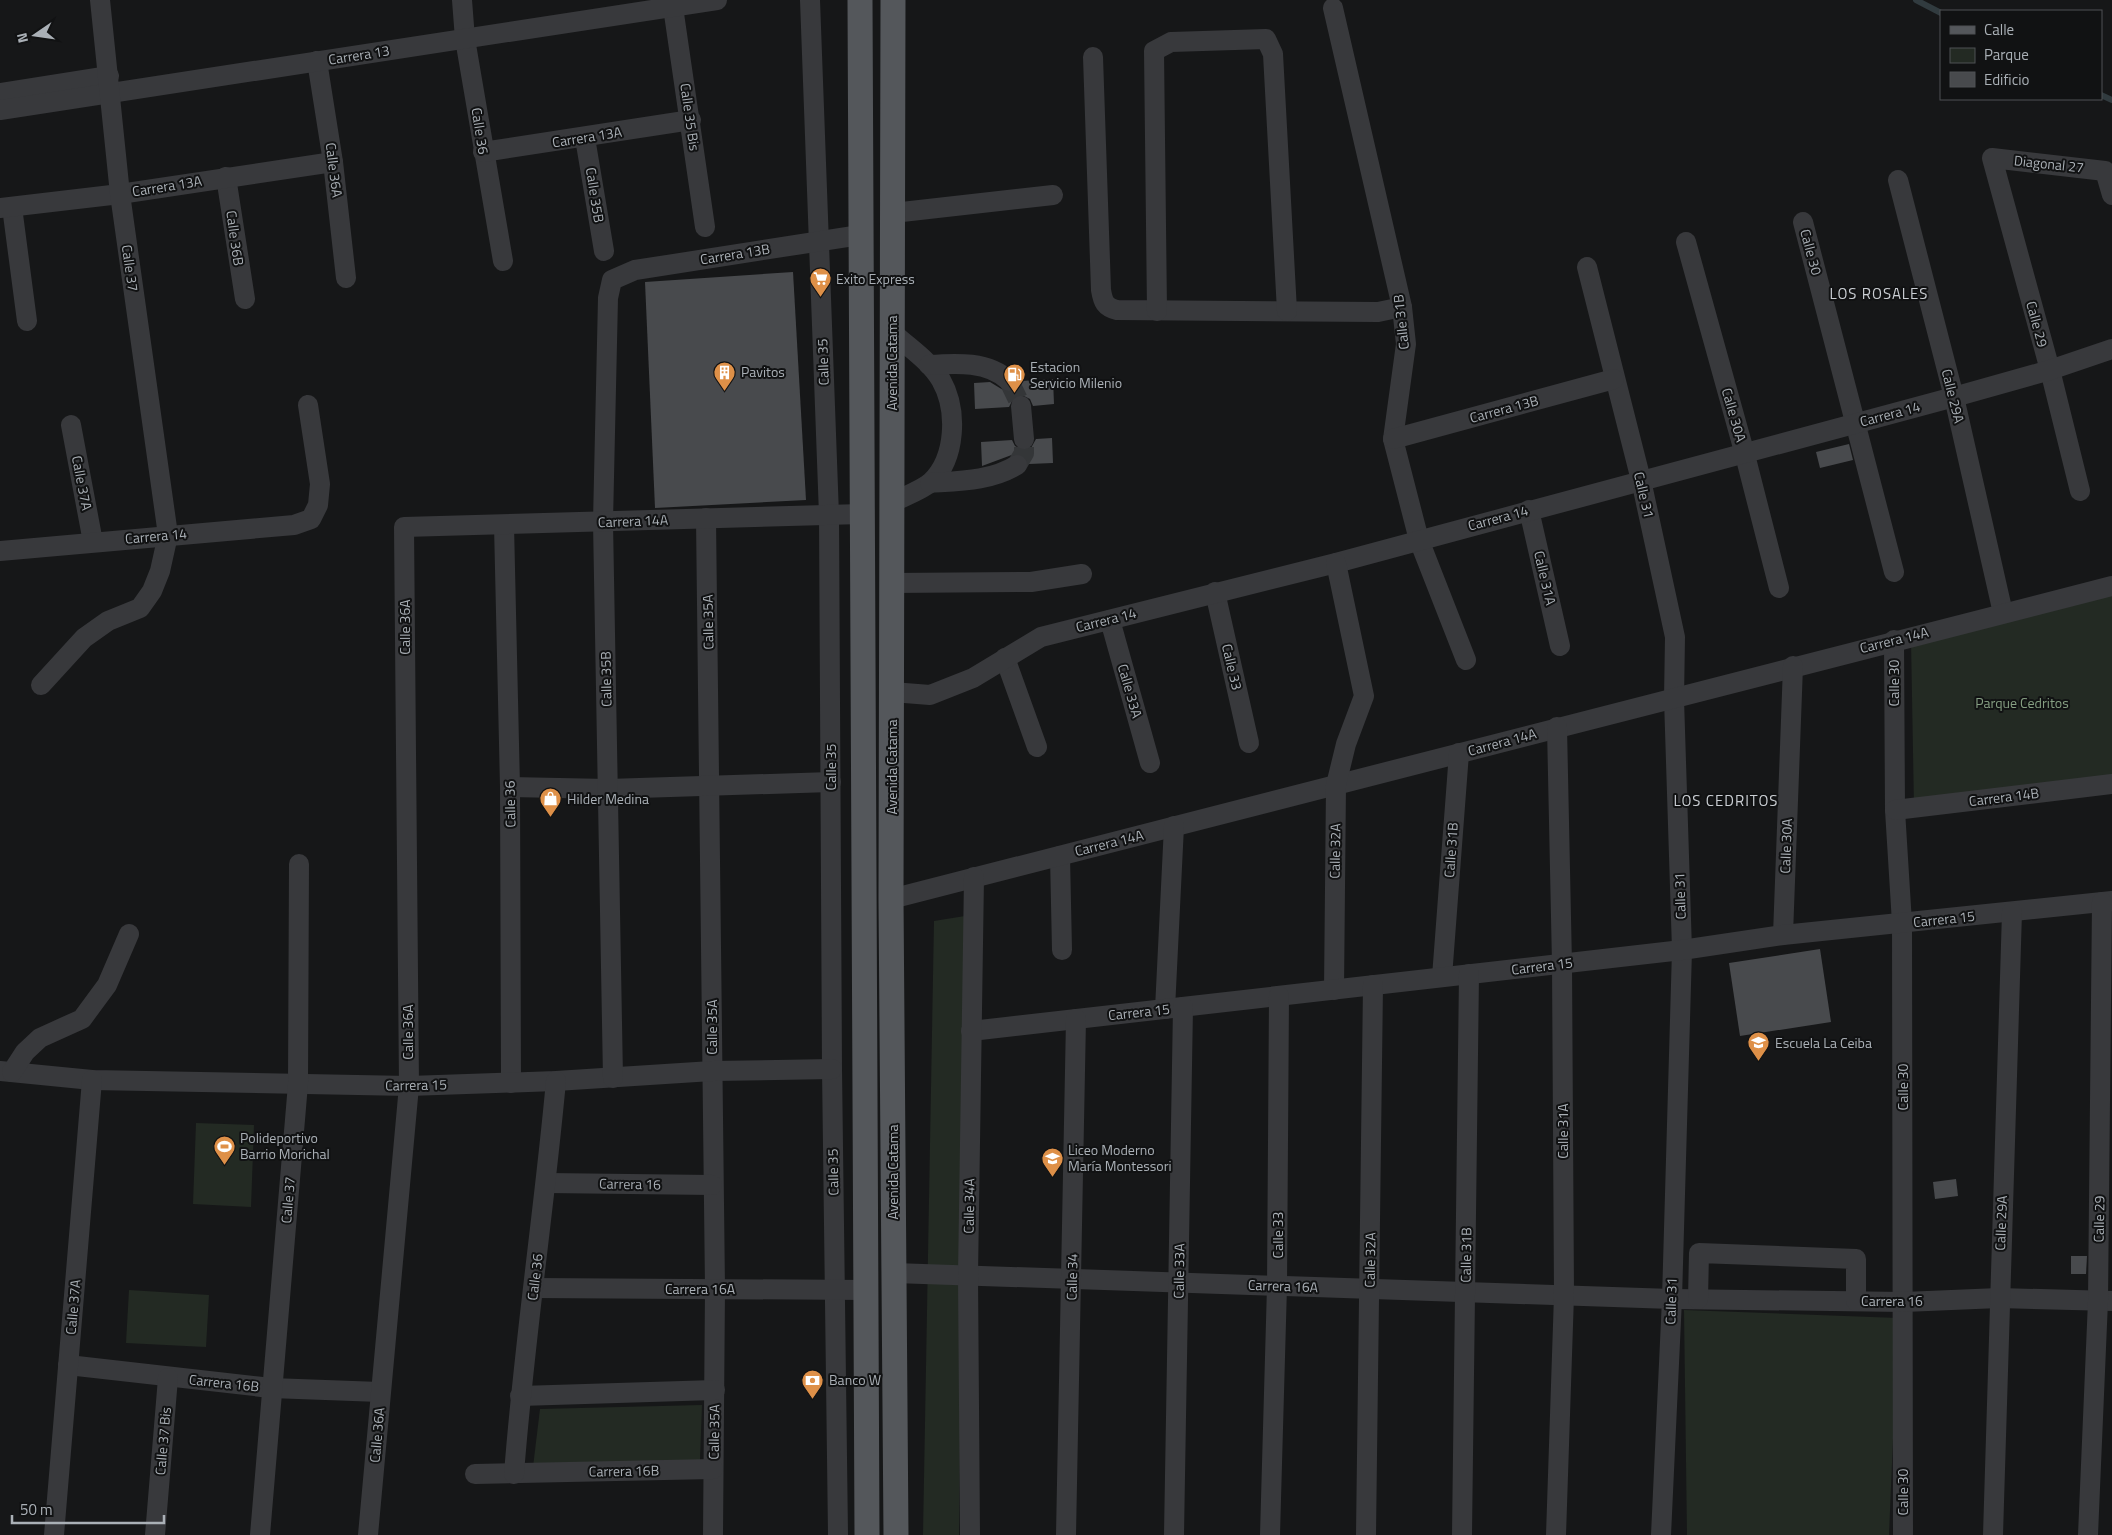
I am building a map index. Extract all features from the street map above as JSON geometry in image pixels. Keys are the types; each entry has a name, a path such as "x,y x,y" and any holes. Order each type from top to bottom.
{"main road":[{"name":"Avenida Catama","path":"860,0 868,1535"},
{"name":"Avenida Catama","path":"893,0 892,898 896,1535"}],"street":[{"name":"Calle 37","path":"100,0 120,194 168,535"},
{"name":"Calle 36","path":"462,0 483,152 503,261"},
{"name":"Carrera 13","path":"0,93 110,85 317,62 717,0"},
{"name":"Calle 35","path":"810,0 829,515 832,1069 838,1535"},
{"name":"Calle 35 Bis","path":"674,7 705,227"},
{"name":"Calle 31B","path":"1333,8 1402,308 1406,344 1393,439 1419,540 1466,660"},
{"path":"1157,311 1154,51 1171,42 1266,39 1273,54 1286,311"},
{"path":"1093,58 1103,300 1107,307 1117,310 1157,311 1378,312 1402,308"},
{"name":"Calle 36A","path":"317,62 333,162 346,278"},
{"name":"Carrera 13","path":"0,110 110,85"},
{"name":"Carrera 13A","path":"483,152 585,138 691,120"},
{"name":"Calle 35B","path":"585,138 604,251"},
{"name":"Diagonal 27","path":"1992,158 2106,171 2112,195"},
{"name":"Calle 29","path":"1992,158 2050,370 2080,491"},
{"name":"Carrera 13A","path":"6,207 120,194 333,162"},
{"name":"Calle 36B","path":"226,177 245,300"},
{"name":"Calle 29A","path":"1898,180 1954,397 2004,613"},
{"path":"893,213 1053,195"},
{"path":"6,207 27,321"},
{"name":"Calle 30","path":"1803,222 1894,572"},
{"name":"Carrera 13B","path":"612,280 635,270 860,235"},
{"name":"Calle 30A","path":"1686,242 1744,451 1779,588"},
{"name":"Calle 31","path":"1587,267 1641,480 1675,637 1674,698 1682,950 1672,1299 1661,1535"},
{"name":"Calle 35B","path":"612,280 608,298 603,522 613,1078"},
{"path":"892,332 929,365 942,381 950,403 952,428 950,450 943,468 930,483"},
{"name":"Carrera 14","path":"892,692 930,695 972,678 1041,637 1336,562 1744,451 1954,397 2050,370 2112,349"},
{"path":"929,365 963,364 987,368 1000,373 1008,381"},
{"name":"Carrera 13B","path":"1393,439 1614,379"},
{"name":"Carrera 14","path":"0,551 294,525 311,519 318,505 320,484 308,405"},
{"path":"1021,406 1024,440"},
{"name":"Calle 37A","path":"71,425 93,542"},
{"path":"893,502 930,483 986,477 1004,473 1018,465"},
{"name":"Calle 31A","path":"1530,510 1560,646"},
{"name":"Carrera 14A","path":"404,527 862,514"},
{"name":"Calle 35A","path":"706,518 711,787 712,1185 715,1289 713,1535"},
{"name":"Calle 36","path":"504,525 510,787 511,1083"},
{"name":"Calle 36A","path":"368,1535 409,1086 404,527"},
{"path":"41,685 84,638 108,621 140,608 152,591 160,570 168,535"},
{"name":"Calle 32A","path":"1334,990 1336,785 1346,744 1364,696 1336,562"},
{"path":"892,583 1031,582 1082,574"},
{"name":"Carrera 14A","path":"892,898 1894,640 2112,586"},
{"name":"Calle 33","path":"1215,592 1249,742"},
{"name":"Calle 33A","path":"1110,620 1150,763"},
{"name":"Calle 30","path":"1894,640 1895,810 1902,923 1903,1535"},
{"path":"1005,658 1037,747"},
{"name":"Calle 30A","path":"1783,935 1793,666"},
{"name":"Calle 31A","path":"1556,1535 1564,1295 1562,964 1557,727"},
{"name":"Calle 31B","path":"1442,977 1459,753"},
{"path":"510,787 608,789 831,782"},
{"name":"Carrera 14B","path":"1895,810 2112,784"},
{"name":"Calle 33A","path":"1174,826 1174,1008 1179,1283 1174,1535"},
{"path":"1060,856 1062,950"},
{"name":"Calle 37","path":"260,1535 298,1084 299,864"},
{"name":"Calle 34A","path":"970,1535 968,1276 974,877"},
{"name":"Calle 29","path":"2088,1535 2105,1301 2107,901"},
{"name":"Carrera 15","path":"971,1031 1682,950 1783,935 2107,901"},
{"name":"Calle 29A","path":"1993,1535 2012,912"},
{"path":"6,1072 40,1038 82,1019 107,985 129,934"},
{"name":"Calle 31B","path":"1462,1535 1469,974"},
{"name":"Calle 32A","path":"1366,1535 1373,985"},
{"name":"Calle 33","path":"1270,1535 1277,1286 1279,996"},
{"name":"Calle 34","path":"1066,1535 1076,1019"},
{"name":"Carrera 15","path":"6,1072 92,1080 409,1086 556,1081 712,1071 832,1069"},
{"name":"Calle 37A","path":"54,1535 92,1080"},
{"name":"Calle 36","path":"514,1474 520,1396 547,1183 556,1081"},
{"name":"Carrera 16","path":"547,1183 712,1185"},
{"path":"1698,1299 1700,1254 1856,1259 1856,1301"},
{"name":"Carrera 16A","path":"894,1273 1672,1299"},
{"name":"Carrera 16A","path":"534,1288 866,1290"},
{"name":"Carrera 16","path":"1672,1299 1904,1302 1999,1298 2105,1301"},
{"name":"Carrera 16B","path":"68,1365 168,1378 271,1388 380,1392"},
{"name":"Calle 37 Bis","path":"155,1535 168,1378"},
{"path":"520,1396 715,1390"},
{"name":"Carrera 16B","path":"475,1474 713,1469"}],"green space":[{"name":"Parque Cedritos","path":"2112,587 2112,782 1914,807 1911,640"},
{"path":"965,916 959,1535 923,1535 934,921"},
{"name":"Polideportivo Barrio Morichal","path":"196,1123 254,1125 251,1207 193,1204"},
{"path":"129,1290 209,1295 206,1347 126,1343"},
{"path":"1684,1310 1898,1318 1889,1535 1687,1535"},
{"path":"702,1405 700,1460 533,1467 540,1409"}],"building":[{"name":"Pavitos","path":"793,272 806,500 655,508 645,282"},
{"name":"Estacion Servicio Milenio","path":"1053,379 1054,404 1033,406 1030,399 1020,394 1014,397 1009,407 975,409 974,383 990,382 1008,393 1018,389 1021,381"},
{"path":"1052,438 1053,463 1029,464 1024,455 1017,453 982,466 981,442 1012,440 1015,446 1025,451 1031,448 1036,439"},
{"path":"1849,444 1853,460 1820,468 1816,452"},
{"path":"1820,949 1831,1022 1740,1036 1729,963"},
{"path":"1956,1179 1958,1196 1935,1199 1933,1182"},
{"path":"2071,1256 2087,1256 2086,1274 2071,1274"}],"waterway":[{"path":"1916,0 1940,12"},
{"path":"2102,95 2112,100"}],"tunnel":[{"path":"1009,381 1021,406"},
{"path":"1017,465 1024,453 1024,439"}],"place":[{"name":"Exito Express","path":"820,298"},
{"name":"Pavitos","path":"725,391"},
{"name":"Estacion Servicio Milenio","path":"1014,394"},
{"name":"Hilder Medina","path":"551,818"},
{"name":"Escuela La Ceiba","path":"1759,1062"},
{"name":"Polideportivo Barrio Morichal","path":"224,1165"},
{"name":"Liceo Moderno María Montessori","path":"1052,1177"},
{"name":"Banco W","path":"813,1399"}],"district":[{"name":"LOS ROSALES","path":"1879,294"},
{"name":"LOS CEDRITOS","path":"1726,801"}]}
